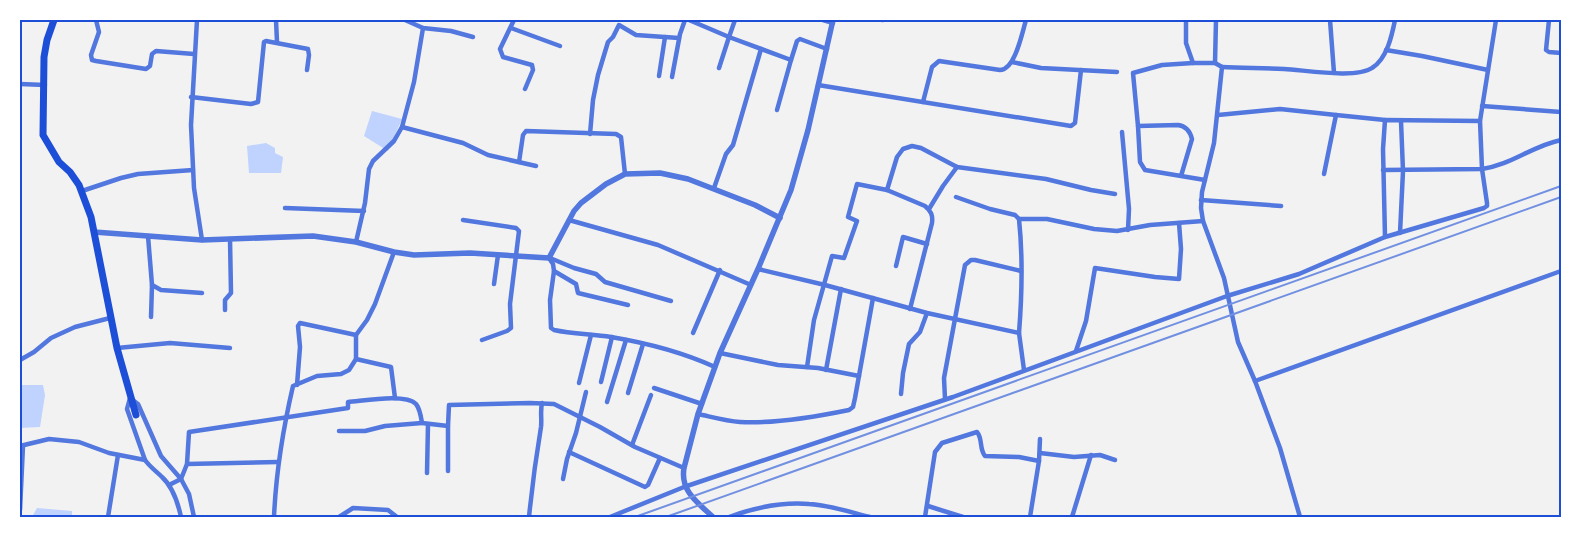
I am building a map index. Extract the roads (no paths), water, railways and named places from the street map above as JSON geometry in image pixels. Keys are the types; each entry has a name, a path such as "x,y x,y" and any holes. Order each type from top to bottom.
{"main road":[{"path":"54,20 47,40 44,57 43,135 59,162 70,172 82,191 94,232 117,348 136,415"}],"street":[{"path":"96,20 99,32 91,55 92,60 146,69 150,66 152,54 156,51 194,54"},
{"path":"197,20 191,97 191,125 194,188 202,240"},
{"path":"276,20 277,42"},
{"path":"405,20 423,28 451,31 473,37"},
{"path":"514,20 500,49 503,56 532,65 533,70 524,89"},
{"path":"672,77 679,38 685,20"},
{"path":"689,20 791,60"},
{"path":"719,68 734,20"},
{"path":"713,517 684,487 682,475 698,414 720,353 791,190 833,22 823,20"},
{"path":"923,102 932,67 935,63 944,61 1003,70 1012,62 1026,20"},
{"path":"1186,20 1185,38 1193,63"},
{"path":"1215,63 1216,20"},
{"path":"1330,20 1334,73"},
{"path":"1204,180 1150,172 1142,167 1140,162 1133,73 1162,65 1193,63 1215,63 1222,67 1334,73 1360,72 1372,69 1377,64 1386,50 1395,20"},
{"path":"610,517 684,487 945,399 1227,296 1299,274 1385,237 1487,206 1482,169 1480,121 1496,20"},
{"path":"1550,20 1546,50 1561,53"},
{"path":"590,134 593,100 598,75 608,42 613,37 620,22 636,35 679,38"},
{"path":"356,242 364,211 369,169 373,161 394,141 402,127 414,82 423,28"},
{"path":"511,28 560,46"},
{"path":"659,76 664,37"},
{"path":"777,110 798,40 827,50"},
{"path":"191,97 251,104 258,102 264,42 266,41 308,49 307,70"},
{"path":"714,188 726,154 734,145 761,49"},
{"path":"1386,50 1488,70"},
{"path":"1012,62 1041,68 1117,72"},
{"path":"1222,67 1218,115 1201,200 1203,221 1224,278 1238,342 1280,448 1300,517"},
{"path":"818,85 1071,126 1075,123 1081,70"},
{"path":"20,84 45,85"},
{"path":"1482,106 1561,112"},
{"path":"1218,115 1280,109 1401,121 1480,121"},
{"path":"1324,174 1336,115"},
{"path":"1385,120 1383,170 1385,237"},
{"path":"1400,233 1401,121"},
{"path":"1138,126 1178,125 1191,133 1192,139 1181,176"},
{"path":"402,127 463,143 488,156 536,166"},
{"path":"519,162 523,135 526,132 620,135 625,174"},
{"path":"1122,132 1129,209 1128,230"},
{"path":"1383,170 1482,169 1500,166 1538,147 1561,140"},
{"path":"886,190 897,158 902,149 906,147 921,148 957,167 1046,179 1115,194"},
{"path":"929,209 957,167"},
{"path":"82,191 138,174 193,170"},
{"path":"549,258 574,211 588,197 606,184 625,174 671,174 714,188 780,218"},
{"path":"807,367 814,320 832,256 844,258 856,221 848,217 857,184 886,190 925,206 929,209 932,216 932,223 910,309"},
{"path":"956,197 990,209 1015,215 1019,219 1022,242 1019,333 1024,370"},
{"path":"1201,200 1281,206"},
{"path":"285,208 364,211"},
{"path":"1019,219 1047,219 1108,231 1128,230 1144,225 1203,221"},
{"path":"464,220 518,230 519,234 510,304 511,328 482,340"},
{"path":"569,220 658,245 720,270 751,285"},
{"path":"1076,350 1086,321 1095,268 1179,279 1181,249 1179,223"},
{"path":"94,232 202,240 313,236 356,242 414,255 470,253 549,258 596,274 605,282 671,301"},
{"path":"148,236 152,285 151,317"},
{"path":"225,310 225,300 231,293 230,238"},
{"path":"896,266 902,238 927,244"},
{"path":"274,517 278,462 293,386 317,376 341,374 349,370 356,359 356,335 367,320 375,304 394,252"},
{"path":"494,284 498,255"},
{"path":"549,258 553,264 554,272 550,300 552,329 612,337 662,348 715,367"},
{"path":"945,399 944,378 965,264 975,260 1021,271"},
{"path":"758,269 825,284 910,309 1019,333"},
{"path":"693,333 720,270"},
{"path":"554,272 576,284 578,292 628,306"},
{"path":"1255,381 1561,272"},
{"path":"152,285 161,290 202,293"},
{"path":"826,370 841,289"},
{"path":"698,414 726,420 749,422 808,418 848,410 854,403 874,298"},
{"path":"901,394 909,344 920,332 927,313"},
{"path":"20,360 34,352 51,338 74,328 110,318"},
{"path":"297,385 300,347 298,326 300,323 356,335"},
{"path":"579,383 590,335"},
{"path":"601,382 612,337"},
{"path":"607,402 626,340"},
{"path":"117,348 170,343 230,348"},
{"path":"628,393 643,344"},
{"path":"720,353 778,365 807,367 859,376"},
{"path":"356,359 391,367 395,398"},
{"path":"654,388 702,404"},
{"path":"563,479 586,392"},
{"path":"632,445 651,395"},
{"path":"181,517 170,485 145,460 127,409 130,398 138,404 161,456 181,480 189,494 194,517"},
{"path":"170,485 181,480 188,464 189,432 348,408 348,402 395,398 410,400 417,405 422,423"},
{"path":"448,471 449,405 542,403 559,406 632,445 684,468"},
{"path":"529,517 538,442 542,425 540,411 542,403"},
{"path":"339,431 365,431 385,426 422,423 448,426"},
{"path":"427,473 428,424"},
{"path":"925,517 935,452 942,444 977,432 985,456 1039,461"},
{"path":"20,510 21,446 49,439 79,442 118,455 145,460"},
{"path":"1030,517 1039,461 1040,439"},
{"path":"569,452 645,487 648,485 660,458"},
{"path":"1040,453 1070,457 1104,456 1115,460"},
{"path":"108,517 118,455"},
{"path":"1072,517 1091,455"},
{"path":"188,464 278,462"},
{"path":"729,517 748,510 794,503 811,504 870,517"},
{"path":"928,506 963,517"},
{"path":"339,517 353,508 388,510 397,517"}],"water":[{"path":"372,111 402,119 388,151 364,136"},
{"path":"266,143 275,148 275,153 283,157 281,173 249,173 247,146"},
{"path":"20,385 43,385 45,395 40,427 20,428"},
{"path":"37,508 72,511 72,517 32,517"}],"railway":[{"path":"635,517 1561,186"},
{"path":"666,517 1561,197"}]}
